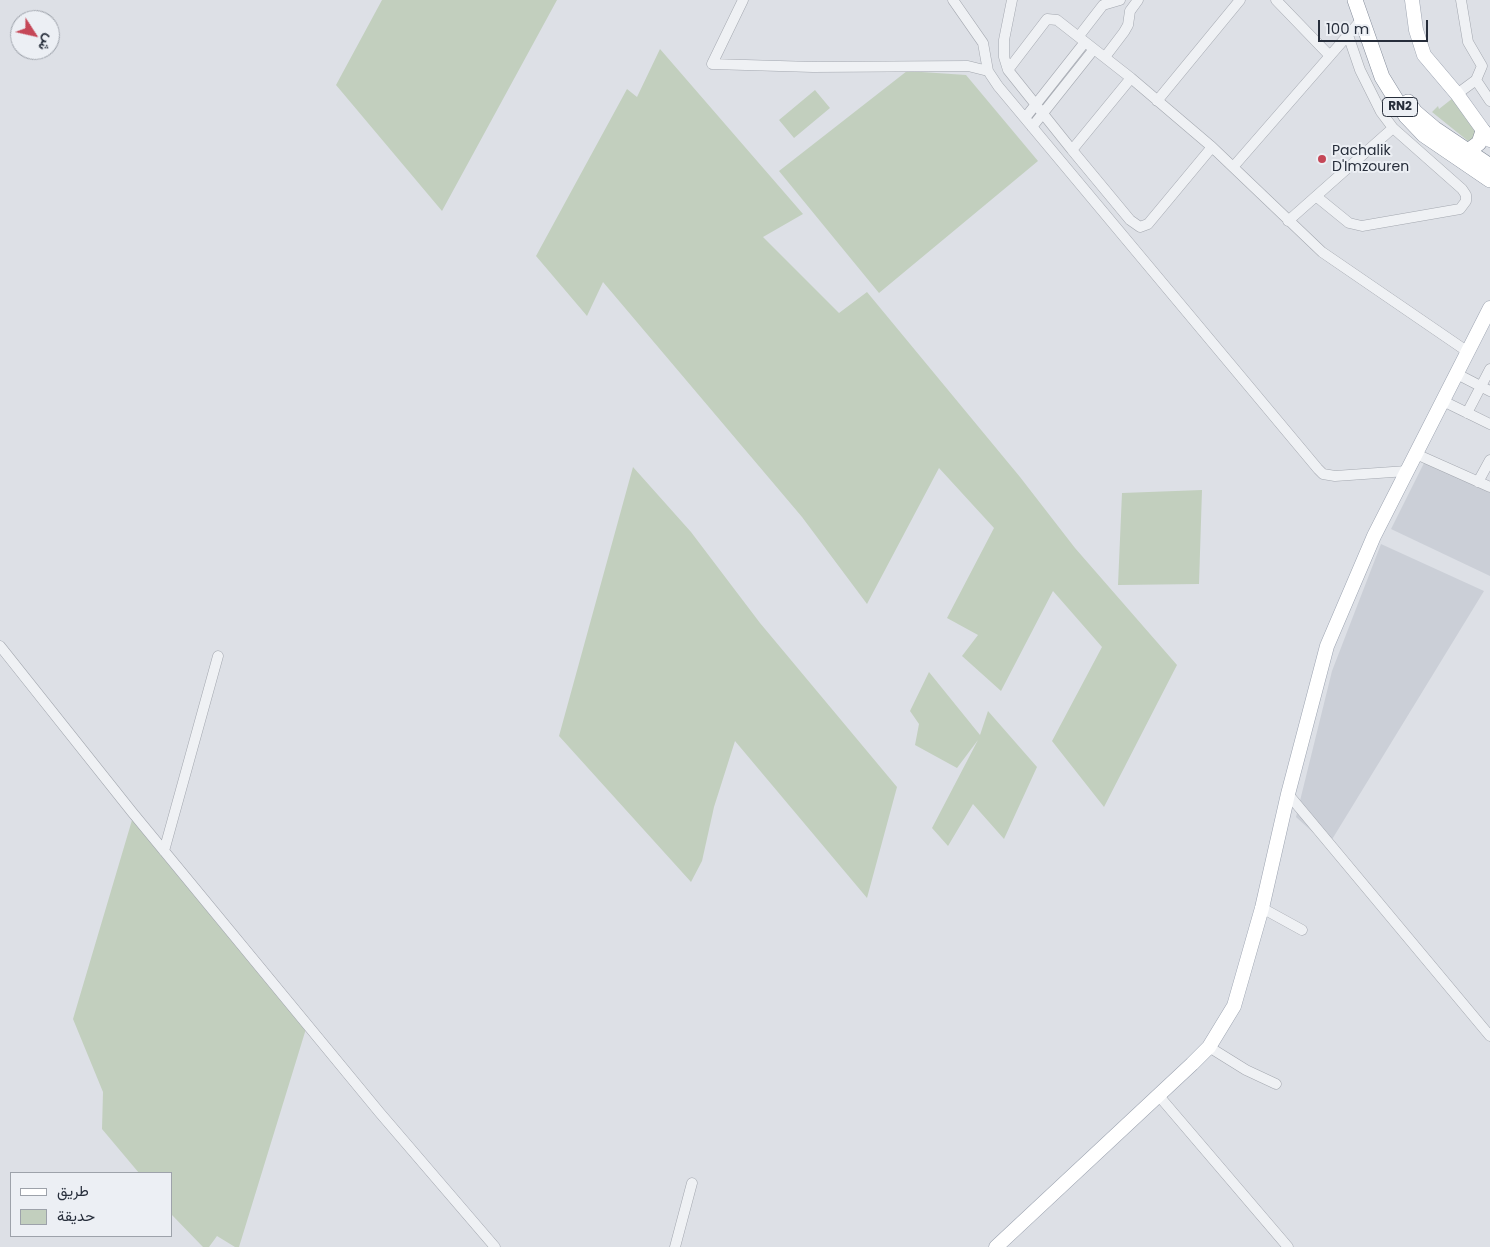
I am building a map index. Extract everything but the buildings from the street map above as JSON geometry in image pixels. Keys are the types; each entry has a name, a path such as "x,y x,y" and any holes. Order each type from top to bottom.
{"highway":[{"name":"RN2","path":"1355,0 1382,77 1406,116 1424,135 1490,180"},
{"name":"RN2","path":"1364,0 1392,77 1402,95 1423,120 1490,166"},
{"path":"1468,152 1487,136"}],"main road":[{"path":"1412,0 1416,30 1424,55 1457,94 1487,136"},
{"path":"996,1247 1159,1096 1208,1047 1234,1006 1262,908 1288,794 1327,646 1374,536 1490,308"}],"street":[{"path":"743,0 712,64 813,67 968,66 988,70"},
{"path":"954,0 983,43 988,70 1025,118 1318,469 1323,474 1335,476 1407,471"},
{"path":"1012,0 1004,40 1004,58 1008,70 1038,110 1130,220 1140,227 1148,224 1212,147"},
{"path":"1105,57 1128,25 1130,11 1138,0"},
{"path":"1276,0 1329,55"},
{"path":"1457,94 1476,80 1482,66 1468,42 1461,0"},
{"path":"1032,127 1038,110 1103,2 1119,1 1130,11"},
{"path":"1157,101 1238,1"},
{"path":"1008,70 1047,19 1057,20 1131,78 1234,166 1288,221 1330,258 1468,352"},
{"path":"1234,166 1362,19"},
{"path":"1317,197 1350,223 1362,226 1460,209 1464,206 1466,195 1462,189 1393,128 1373,98 1348,35"},
{"path":"1025,118 1038,110 1094,49"},
{"path":"1072,150 1131,78"},
{"path":"1476,80 1490,101"},
{"path":"1288,221 1393,128"},
{"path":"1467,413 1486,389 1490,369"},
{"path":"1456,374 1486,389"},
{"path":"1443,401 1490,424"},
{"path":"1416,454 1490,487"},
{"path":"1478,482 1490,460"},
{"path":"0,646 164,851 374,1105 495,1247"},
{"path":"164,851 218,656"},
{"path":"1288,794 1490,1036"},
{"path":"1262,908 1302,930"},
{"path":"1208,1047 1246,1070 1276,1084"},
{"path":"1159,1096 1288,1247"},
{"path":"674,1247 692,1183"}],"shaded area":[{"path":"1426,459 1490,485 1490,576 1391,529"},
{"path":"1381,544 1484,591 1328,846 1296,817 1332,671"}],"green space":[{"path":"382,0 557,0 442,211 336,85"},
{"path":"660,49 803,214 763,237 839,313 867,292 1020,477 1075,548 1177,665 1104,807 1052,741 1102,647 1053,591 1001,691 962,656 978,635 947,618 994,528 939,468 867,604 802,517 603,282 587,316 536,256 627,89 637,97"},
{"path":"907,71 966,75 1038,161 879,293 779,171"},
{"path":"815,90 830,108 794,138 779,120"},
{"path":"1453,98 1478,132 1474,140 1468,141 1432,112 1438,106 1439,109"},
{"path":"633,467 691,532 760,623 897,787 867,898 735,741 714,807 702,861 691,882 559,736"},
{"path":"1202,490 1199,584 1118,585 1122,493"},
{"path":"929,672 980,735 988,711 1037,767 1004,839 973,804 948,846 932,828 978,740 957,768 915,745 919,724 910,711"},
{"path":"135,810 309,1019 239,1247 235,1247 217,1236 209,1247 203,1247 172,1215 172,1172 138,1172 102,1129 103,1092 73,1019"}],"place":[{"name":"Pachalik D'Imzouren","path":"1322,159"}]}
